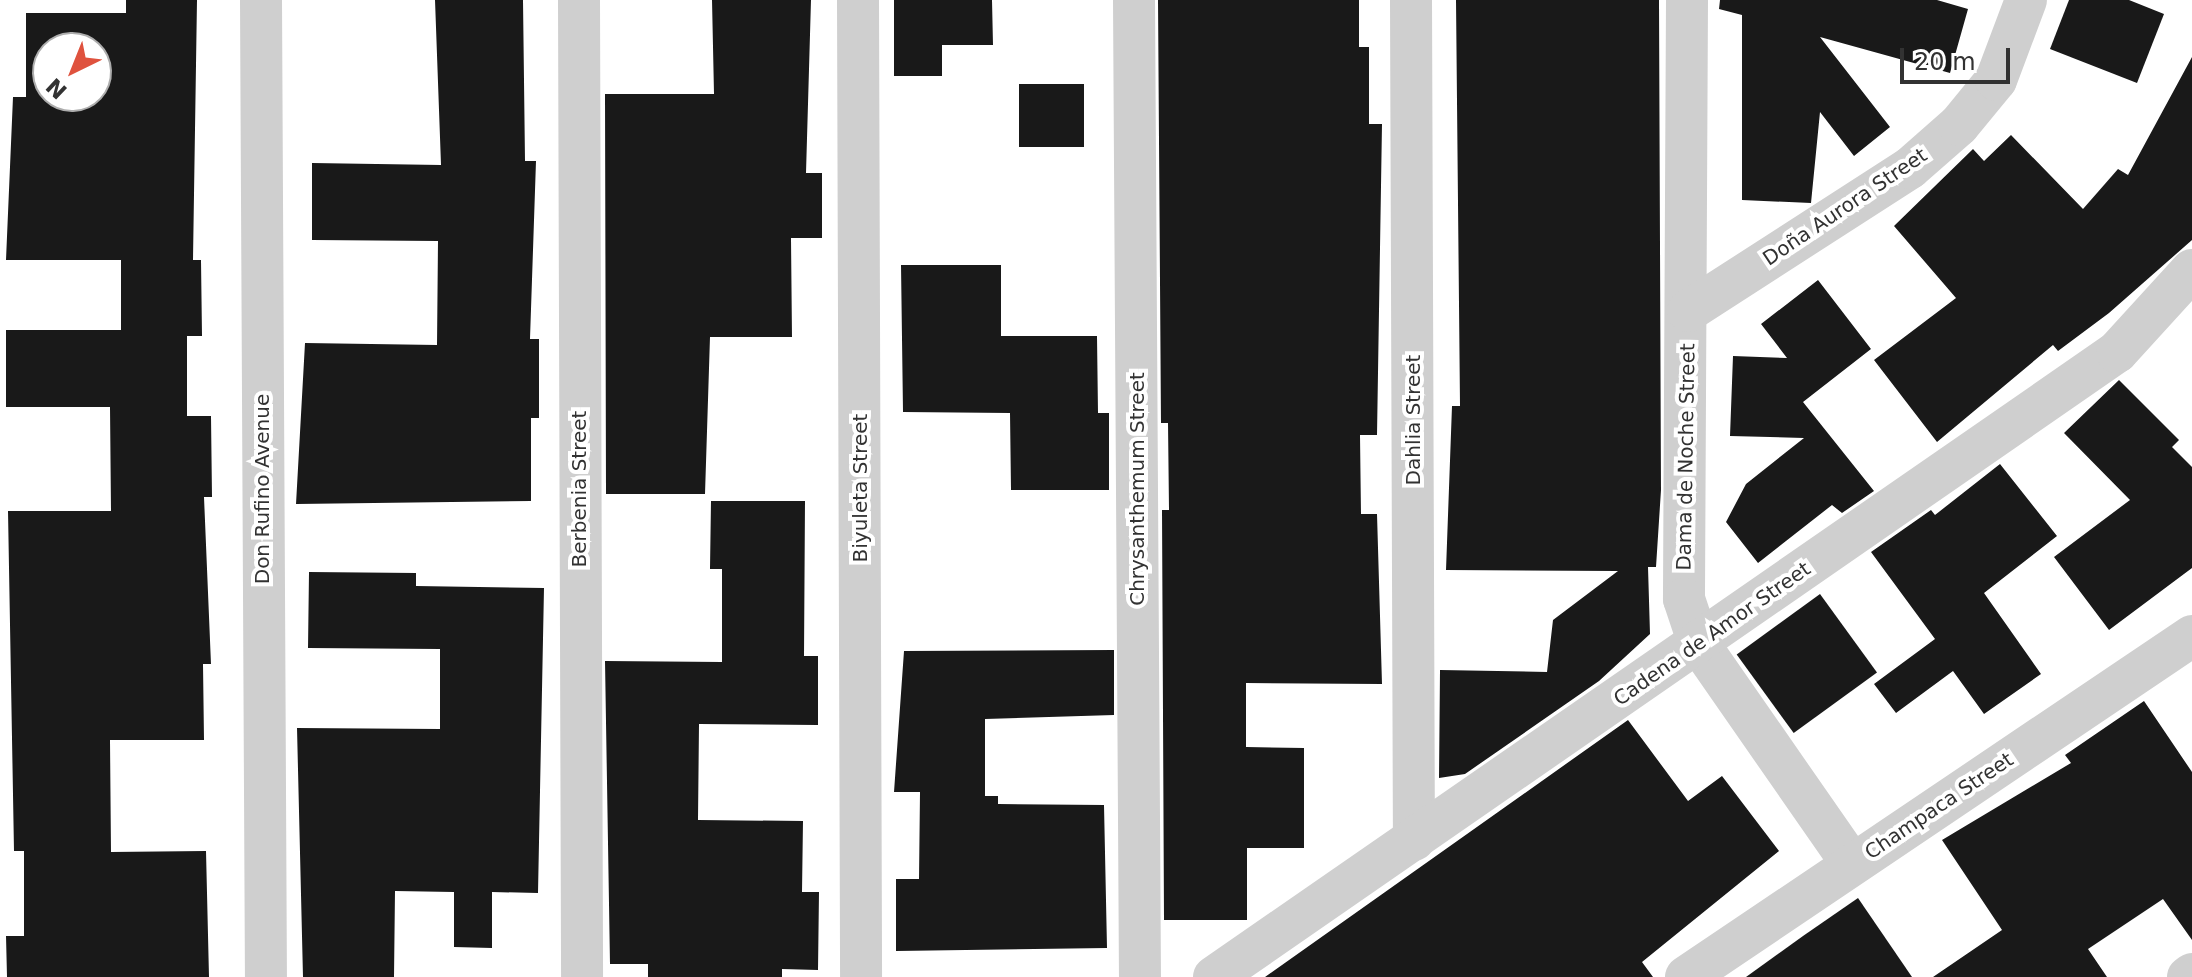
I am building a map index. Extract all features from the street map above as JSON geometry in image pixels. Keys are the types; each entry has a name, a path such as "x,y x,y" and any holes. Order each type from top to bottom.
{"street":[{"name":"Don Rufino Avenue","path":"261,0 266,977"},
{"name":"Berbenia Street","path":"579,0 582,977"},
{"name":"Biyuleta Street","path":"858,0 861,977"},
{"name":"Chrysanthemum Street","path":"1134,0 1140,977"},
{"name":"Dahlia Street","path":"1411,0 1414,840"},
{"name":"Dama de Noche Street","path":"1687,0 1688,311 1684,599 1699,644 1852,864"},
{"name":"Doña Aurora Street","path":"1688,311 1910,168 1959,125 1996,80 2026,0"},
{"name":"Cadena de Amor Street","path":"1214,977 2117,352 2192,270"},
{"name":"Champaca Street","path":"1686,977 2191,640"}],"building":[{"path":"126,0 197,0 193,260 201,260 202,336 187,336 187,416 211,416 212,497 204,497 211,664 203,664 204,740 110,740 111,852 206,851 209,977 7,977 6,936 24,936 24,851 14,851 8,511 111,511 110,407 6,407 6,330 121,330 121,260 6,260 13,97 26,97 26,13 126,13"},
{"path":"435,0 523,0 525,161 536,161 530,339 539,339 539,418 531,418 531,501 296,504 305,343 437,345 438,241 312,240 312,163 441,165"},
{"path":"712,0 811,0 806,173 822,173 822,238 791,238 792,337 710,337 705,494 606,494 605,94 714,94"},
{"path":"894,0 992,0 993,45 942,45 942,76 894,76"},
{"path":"1158,0 1359,0 1359,47 1369,47 1369,124 1382,124 1377,435 1360,435 1361,514 1377,514 1382,684 1246,683 1246,747 1304,748 1304,848 1247,848 1247,920 1164,920 1162,510 1169,510 1168,423 1161,423"},
{"path":"1456,0 1659,0 1661,490 1656,567 1648,567 1650,634 1599,681 1465,774 1439,778 1440,670 1547,672 1553,620 1618,571 1446,570 1452,406 1460,406"},
{"path":"1720,0 1937,0 1968,9 1950,73 1820,37 1890,127 1854,156 1820,112 1811,203 1742,200 1742,15 1719,9"},
{"path":"2069,0 2129,0 2164,14 2137,83 2050,49"},
{"path":"2192,57 2192,240 2109,313 2058,351 2053,345 1937,442 1874,360 1956,298 1894,226 1973,149 1984,161 2011,135 2083,209 2118,169 2128,175"},
{"path":"1019,84 1084,84 1084,147 1019,147"},
{"path":"901,265 1001,265 1001,336 1097,336 1098,413 1109,413 1109,490 1011,490 1010,413 903,412"},
{"path":"1818,280 1871,349 1803,402 1874,491 1842,513 1832,505 1758,563 1726,522 1746,484 1804,438 1730,436 1733,356 1787,358 1761,324"},
{"path":"2119,380 2179,440 2172,447 2192,467 2192,568 2109,630 2054,557 2130,500 2064,433"},
{"path":"2000,464 2057,536 1984,593 2041,674 1984,714 1953,671 1896,713 1874,684 1935,639 1871,552 1931,510 1935,515"},
{"path":"711,501 805,501 804,656 818,656 818,725 699,724 698,820 803,821 802,892 819,892 818,970 782,969 782,977 648,977 648,964 610,964 605,661 722,662 722,569 710,569"},
{"path":"309,572 416,573 416,586 544,588 538,893 492,892 492,948 454,947 454,892 395,891 394,977 303,977 297,728 440,729 440,649 308,648"},
{"path":"1820,594 1877,672 1794,733 1737,655"},
{"path":"1114,650 1114,715 985,719 985,796 998,796 998,804 1104,805 1107,948 896,951 896,879 919,879 920,792 894,792 904,651"},
{"path":"2144,701 2192,772 2192,940 2163,899 2088,949 2107,977 1933,977 2002,930 1942,840 2071,763 2065,755"},
{"path":"1628,720 1688,801 1722,776 1779,851 1642,962 1653,977 1265,977"},
{"path":"1858,898 1912,977 1746,977 1803,936"}]}
